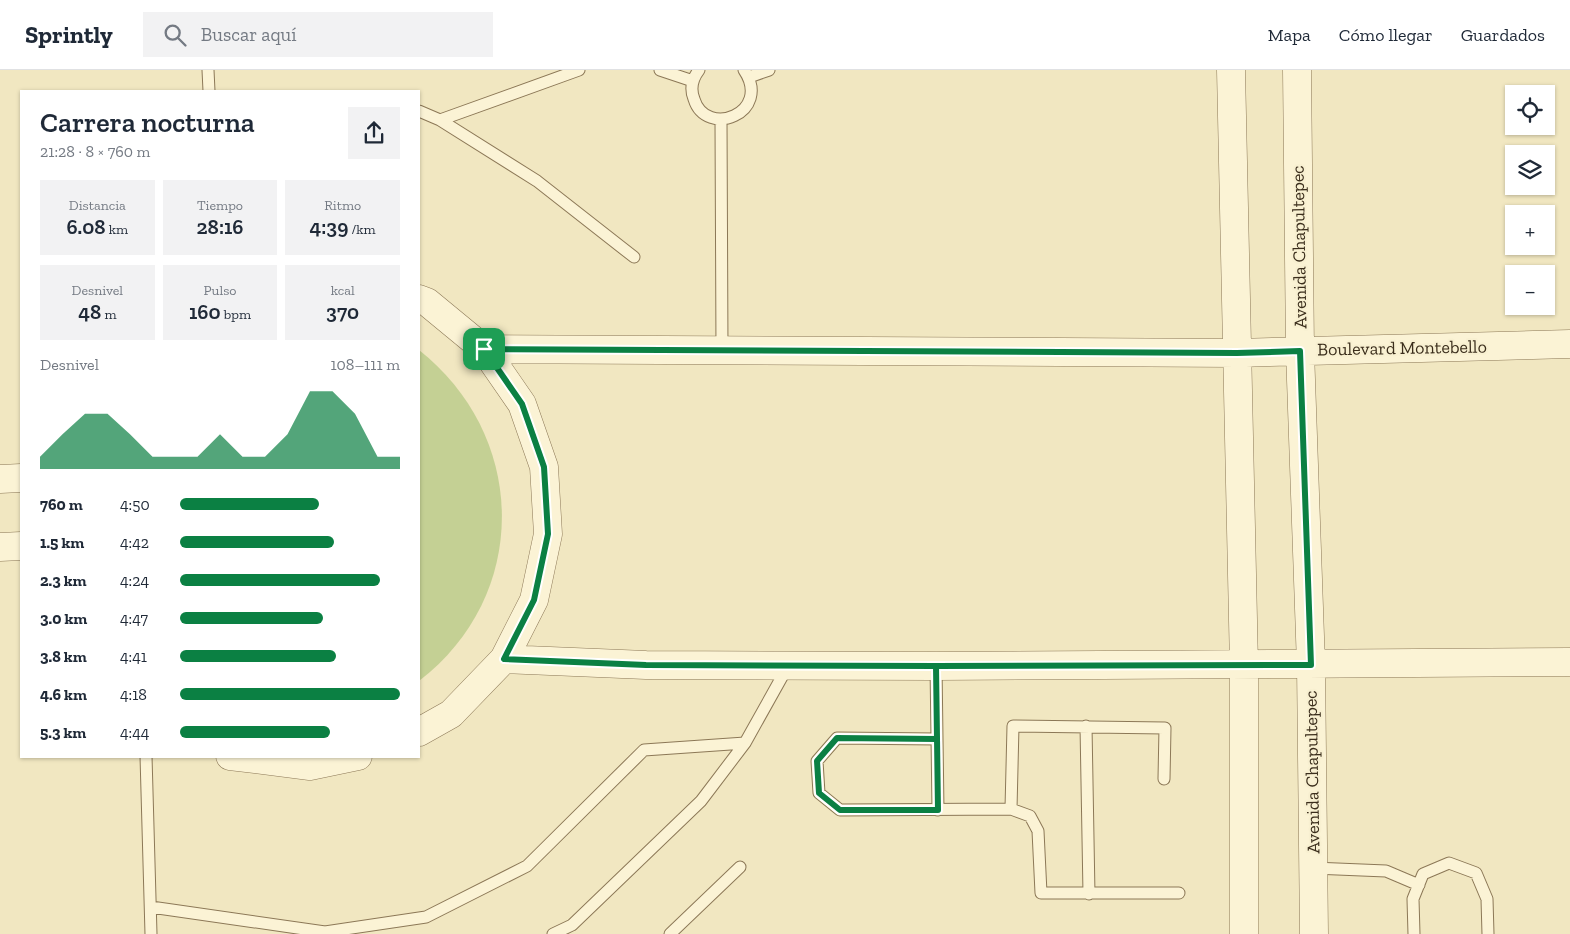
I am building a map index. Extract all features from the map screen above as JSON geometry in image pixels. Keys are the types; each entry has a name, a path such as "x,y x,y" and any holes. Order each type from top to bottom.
{"street":[{"path":"1231,70 1244,666 1244,934"},
{"name":"Avenida Chapultepec","path":"1297,70 1300,351 1311,665 1314,934"},
{"path":"420,298 427,302 484,349 522,404 544,467 548,534 534,600 504,659 451,714 420,731"},
{"name":"Boulevard Montebello","path":"484,349 1237,353 1570,344"},
{"path":"0,479 20,478"},
{"path":"0,547 20,546"},
{"path":"504,659 646,665 788,666 1244,666 1570,662"},
{"path":"246,758 310,766 348,758"}],"lane":[{"path":"208,70 209,90"},
{"path":"440,120 579,70"},
{"path":"660,70 693,81"},
{"path":"699,70 693,81 691,92 695,103 701,112 710,118 721,120 732,118 742,112 748,105 752,87 747,74 769,70"},
{"path":"420,111 440,120 537,181 634,257"},
{"path":"721,120 722,350"},
{"path":"553,934 572,926 701,802 745,743 788,666"},
{"path":"936,666 938,810"},
{"path":"1011,809 1013,726 1165,728 1164,779"},
{"path":"1086,726 1089,894"},
{"path":"937,739 837,738 817,761 819,793 840,810 1011,809 1030,816 1038,831 1041,893 1179,893"},
{"path":"151,907 325,932 426,917 527,866 644,750 745,743"},
{"path":"146,758 151,934"},
{"path":"1414,934 1414,899 1423,874 1449,864 1476,873 1487,899 1488,934"},
{"path":"670,934 740,867"},
{"path":"1314,868 1386,871 1419,885"}],"green space":[{"path":"420,351 455,385 481,426 496,470 502,516 497,561 482,605 456,646 420,680"}],"route":[{"path":"484,349 522,404 544,467 548,534 534,600 504,659 646,665 936,666 938,810 840,810 819,793 817,761 837,738 937,739 936,666 1311,665 1300,351 1237,353 484,349"}]}
